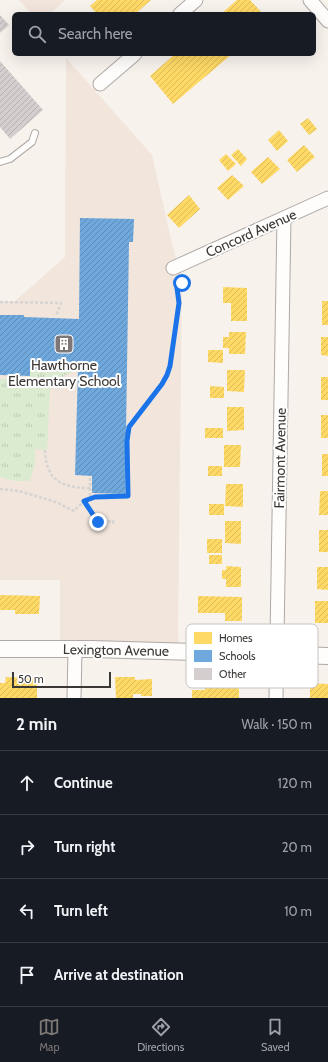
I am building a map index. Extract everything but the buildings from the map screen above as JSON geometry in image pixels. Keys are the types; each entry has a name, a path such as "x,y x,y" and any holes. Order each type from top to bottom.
{"street":[{"path":"182,12 196,0"},
{"path":"310,0 328,21"},
{"path":"100,84 133,56"},
{"name":"Concord Avenue","path":"173,268 328,198"},
{"name":"Fairmont Avenue","path":"277,624 284,218"},
{"name":"Lexington Avenue","path":"0,649 75,649 186,652"},
{"path":"74,698 75,649"}],"lane":[{"path":"0,162 10,158 32,142 34,133"}],"path":[{"path":"0,489 19,491 56,502 74,511 84,501 95,497 128,496 127,441 129,427 162,384 167,375 170,366 179,303 177,288 182,283"},
{"path":"0,302 61,303 56,316"},
{"path":"44,450 45,461 55,479 68,486 90,488"},
{"path":"90,478 90,499"},
{"path":"84,501 98,522 113,521 113,524"}],"shaded area":[{"path":"19,0 65,0 52,12 30,12"},
{"path":"66,58 152,155 172,244 182,279 179,644 60,642 60,580 0,580 0,301 15,301 65,257"}],"green space":[{"path":"30,369 78,369 78,371 59,379 50,387 47,450 35,449 35,464 30,481 15,481 0,477 0,379 30,379"}],"place":[{"name":"Hawthorne Elementary School","path":"64,344"}],"route":[{"path":"98,522 84,501 95,497 128,496 127,441 129,427 162,384 167,375 170,366 179,303 177,288 182,283"}]}
